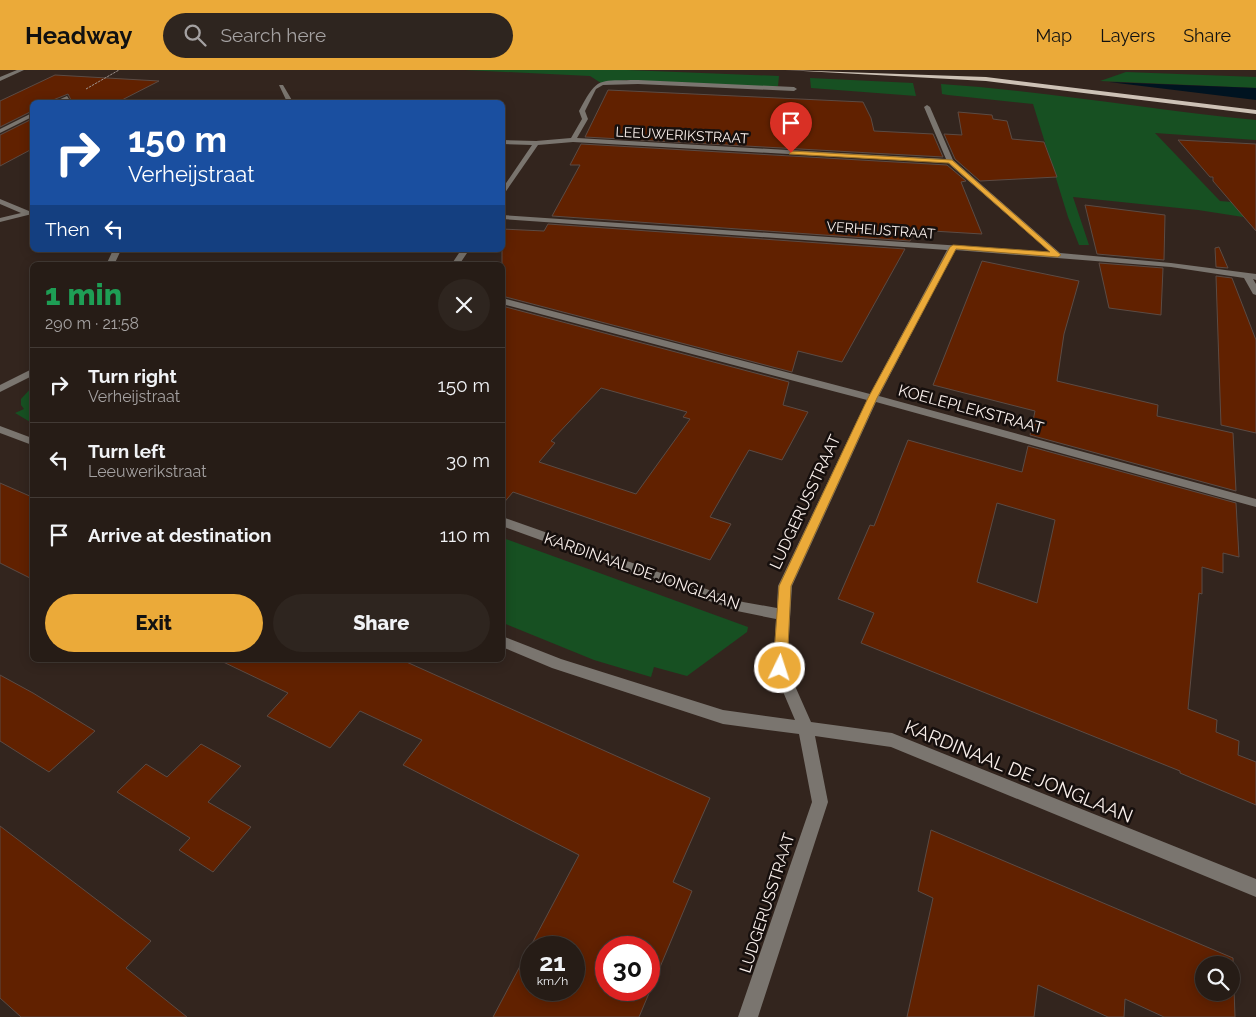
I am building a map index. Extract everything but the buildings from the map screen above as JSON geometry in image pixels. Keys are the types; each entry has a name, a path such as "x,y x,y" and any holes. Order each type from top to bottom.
{"main road":[{"path":"788,70 986,80 1256,112"}],"street":[{"path":"0,79 20,70"},
{"path":"573,140 585,119 582,111 594,88 602,82 794,89"},
{"path":"281,86 289,100"},
{"path":"62,100 67,98"},
{"path":"926,107 940,143 950,161 1058,255"},
{"path":"0,132 30,116"},
{"name":"LEEUWERIKSTRAAT","path":"505,142 536,143 573,140 950,161"},
{"path":"505,191 536,143"},
{"path":"0,201 30,213"},
{"path":"0,220 30,213"},
{"name":"VERHEIJSTRAAT","path":"505,217 1058,255 1171,265 1252,276"},
{"name":"LUDGERUSSTRAAT","path":"748,1017 820,802 806,729 780,668 785,586 873,398 953,247"},
{"path":"1252,276 1256,292"},
{"name":"KOELEPLEKSTRAAT","path":"505,302 873,398 1256,503"},
{"path":"0,389 30,373"},
{"path":"0,429 30,441"},
{"name":"KARDINAAL DE JONGLAAN","path":"505,522 742,607 784,615"},
{"name":"KARDINAAL DE JONGLAAN","path":"505,642 557,664 723,717 892,740 1256,888"}],"path":[{"path":"67,98 119,70"}],"green space":[{"path":"465,70 627,70 779,76 778,86 772,87 627,80 601,83 590,76"},
{"path":"1126,72 1256,77 1256,88 1100,81"},
{"path":"810,78 913,83 916,96 811,88"},
{"path":"941,84 1020,91 1256,120 1256,140 1155,133 1220,201 1256,204 1256,219 1198,210 1073,197 1089,245 1079,245 1068,217 1033,104 942,94"},
{"path":"30,389 30,422 15,413 24,409 21,405 21,399"},
{"path":"505,539 748,627 747,632 687,676 654,667 651,677 594,660 505,624"}],"water":[{"path":"1109,82 1256,88 1256,100"}],"route":[{"path":"780,668 785,586 873,398 953,247 1058,255 950,161 791,153"}]}
